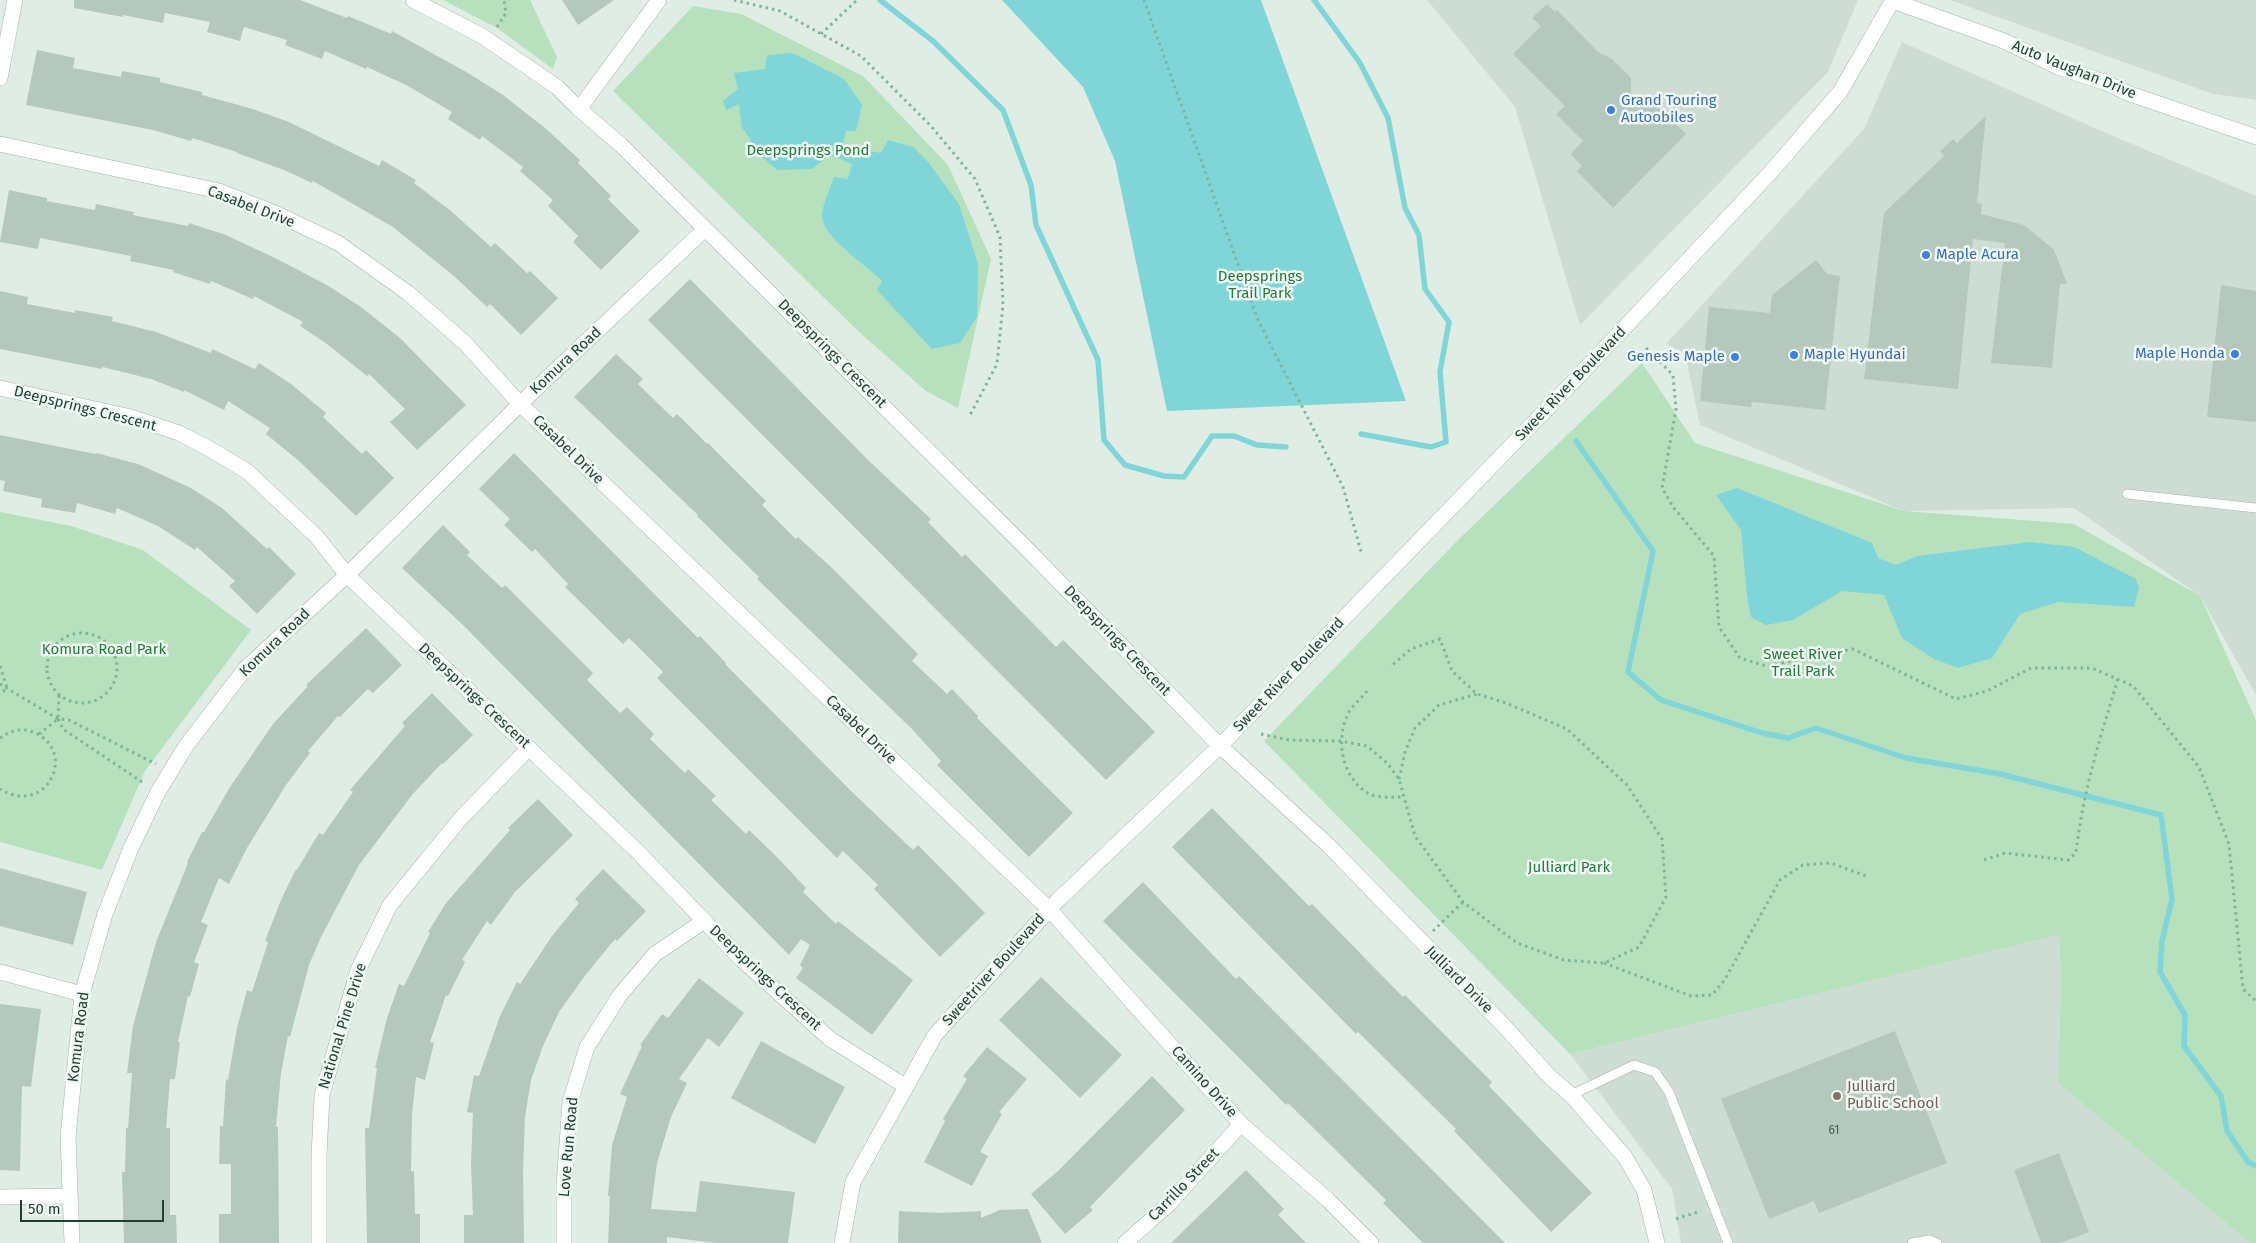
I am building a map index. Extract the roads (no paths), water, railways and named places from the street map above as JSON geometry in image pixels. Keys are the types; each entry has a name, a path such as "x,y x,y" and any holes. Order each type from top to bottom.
{"street":[{"path":"0,78 15,0"},
{"name":"Deepsprings Crescent","path":"413,0 488,40 557,87 579,109 621,144 1022,544 1220,746"},
{"path":"579,109 658,0"},
{"name":"Auto Vaughan Drive","path":"1893,0 2004,41 2058,67 2256,137"},
{"name":"Sweet River Boulevard","path":"1220,746 1576,380 1770,173 1840,92 1893,0"},
{"name":"Casabel Drive","path":"0,144 219,192 278,214 338,243 408,293 465,343 520,404 1049,909"},
{"name":"Komura Road","path":"72,1243 68,1137 82,994 106,914 131,848 158,792 186,746 245,669 347,575 520,404 705,229"},
{"name":"Deepsprings Crescent","path":"0,388 131,417 179,433 248,472 317,537 347,575 638,851 742,958 830,1039 905,1086"},
{"name":"Sweetriver Boulevard","path":"842,1243 852,1182 935,1035 1049,909 1220,746"},
{"name":"Julliard Drive","path":"1220,746 1329,846 1507,1029 1549,1076 1571,1095 1625,1158 1644,1190 1657,1243"},
{"name":"National Pine Drive","path":"319,1243 319,1156 322,1095 358,970 390,905 461,818 529,748"},
{"name":"Camino Drive","path":"1049,909 1241,1124 1328,1200 1371,1243"},
{"name":"Love Run Road","path":"564,1243 564,1186 570,1102 587,1047 620,995 655,954 704,921"},
{"path":"0,972 82,994"},
{"name":"Carrillo Street","path":"1125,1243 1169,1204 1241,1124"},
{"path":"0,1197 69,1196"}],"lane":[{"path":"2127,494 2256,508"},
{"path":"1571,1095 1634,1065 1654,1072 1669,1092 1728,1243"},
{"path":"1912,1243 1929,1240 1937,1243"}],"water":[{"name":"Deepsprings Trail Park","path":"1002,0 1261,0 1406,401 1167,411 1115,161 1083,87"},
{"path":"793,53 844,79 862,105 856,131 846,131 842,146 881,153 888,140 913,147 928,162 959,204 978,264 977,317 960,343 932,349 877,290 882,281 846,250 829,232 822,215 825,201 834,177 848,179 852,164 830,155 812,169 777,170 753,148 749,137 742,128 739,104 726,110 723,101 738,89 734,73 765,69 767,55"},
{"path":"1737,488 1872,543 1878,558 1896,565 1917,556 2030,542 2074,547 2136,579 2139,588 2134,607 2058,602 2020,614 1992,658 1958,668 1934,659 1902,638 1884,595 1842,591 1793,620 1766,625 1751,617 1747,596 1741,530 1716,495"}],"waterway":[{"path":"880,0 933,41 1003,110 1031,185 1036,225 1098,360 1104,440 1125,465 1164,476 1184,477 1212,436 1234,436 1257,445 1286,447"},
{"path":"1314,0 1360,63 1388,118 1405,208 1419,235 1425,289 1449,322 1440,372 1446,442 1431,447 1361,434"},
{"path":"1576,441 1653,551 1628,672 1661,700 1762,733 1788,738 1816,728 1906,758 2000,774 2161,815 2172,899 2162,941 2160,972 2185,1015 2184,1046 2221,1096 2227,1131 2248,1162 2256,1166"}],"place":[{"name":"Grand Touring Autoobiles","path":"1611,110"},
{"name":"Maple Acura","path":"1926,255"},
{"name":"Maple Honda","path":"2235,354"},
{"name":"Maple Hyundai","path":"1794,355"},
{"name":"Genesis Maple","path":"1735,357"},
{"name":"Julliard Public School","path":"1837,1096"}],"park label":[{"name":"Deepsprings Pond","path":"808,151"},
{"name":"Komura Road Park","path":"104,650"},
{"name":"Sweet River Trail Park","path":"1803,664"},
{"name":"Julliard Park","path":"1569,868"}]}
